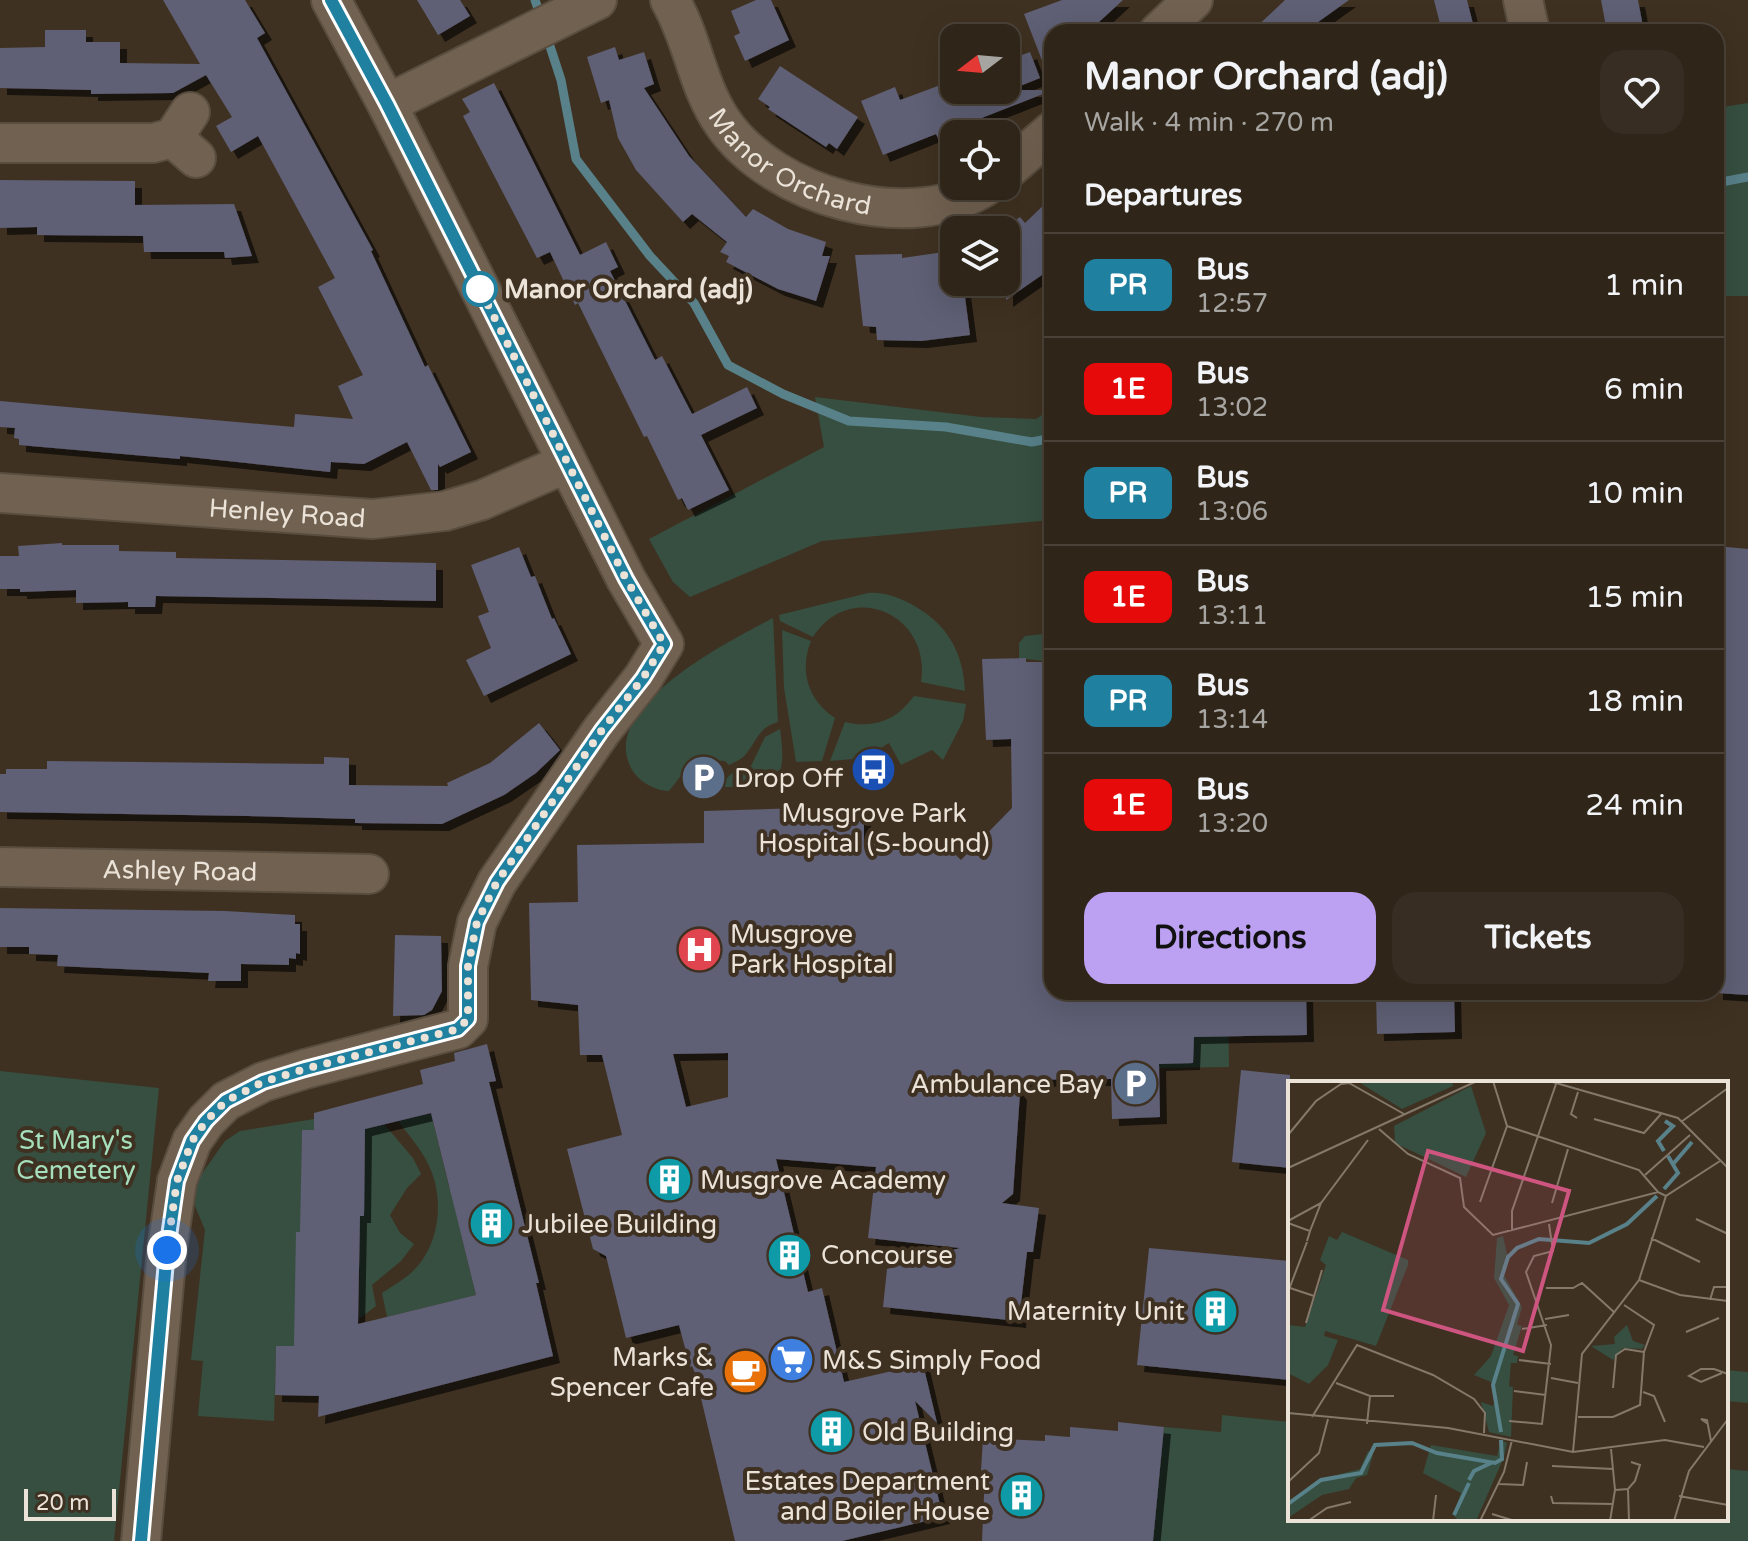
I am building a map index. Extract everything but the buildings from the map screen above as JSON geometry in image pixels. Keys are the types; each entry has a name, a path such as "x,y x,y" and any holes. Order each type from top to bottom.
{"street":[{"path":"141,1541 167,1250 177,1181 192,1141 226,1101 263,1082 458,1029 468,1019 468,966 477,922 497,882 664,644 626,579 387,104 331,0"},
{"path":"387,104 597,0"},
{"name":"Manor Orchard","path":"670,0 678,13 709,101 725,126 765,163 794,181 858,204 894,209 955,200"},
{"path":"1168,24 1193,0"},
{"path":"1523,0 1528,24"},
{"path":"0,143 153,143 186,136"},
{"path":"1020,159 1044,138"},
{"name":"Henley Road","path":"0,493 373,519 445,511 482,500 567,463"},
{"name":"Ashley Road","path":"0,867 362,871"}],"green space":[{"path":"1748,103 1748,296 1724,296 1724,107"},
{"path":"815,397 981,417 1036,419 1044,414 1044,521 822,541 690,597 673,582 649,539 824,447"},
{"path":"868,593 901,599 943,629 961,663 965,691 921,682 921,658 914,638 902,623 885,612 867,608 847,610 829,619 813,637 780,621 779,615"},
{"path":"773,618 778,722 762,731 738,761 729,765 725,761 694,759 669,791 646,784 630,766 626,743 634,720 651,698 675,677"},
{"path":"782,630 811,641 806,663 808,684 818,703 835,718 822,761 796,762 784,688"},
{"path":"1044,634 1044,661 1019,658 1019,643 1025,636"},
{"path":"914,696 966,704 963,721 943,760 932,750 901,765 889,743 864,758 830,761 845,722 866,724 884,721 900,711"},
{"path":"780,729 782,762 780,772 774,779 756,786 724,787 722,783 732,773 751,766 765,737"},
{"path":"1158,1000 1228,1000 1229,1067 1159,1068"},
{"name":"St Mary's Cemetery","path":"0,1071 159,1088 114,1541 0,1541"},
{"path":"431,1113 449,1187 453,1187 454,1205 476,1295 387,1317 382,1293 406,1277 421,1261 433,1238 438,1212 436,1185 429,1166 398,1121"},
{"path":"314,1119 314,1130 302,1131 300,1346 276,1346 274,1421 198,1416 203,1361 191,1360 205,1230 195,1206 196,1182 225,1141 240,1131"},
{"path":"384,1124 413,1158 421,1174 407,1188 390,1215 400,1233 414,1244 401,1261 372,1285 376,1306 359,1319 365,1129"},
{"path":"1728,1370 1748,1372 1748,1403 1728,1401"},
{"path":"1222,1415 1288,1422 1288,1521 1728,1521 1728,1469 1748,1471 1748,1541 1153,1541 1164,1427 1221,1432"}],"waterway":[{"path":"535,0 542,20"},
{"path":"546,34 561,80 576,159 650,256 694,303 728,365 783,394 849,421 946,427 1032,442 1044,440"},
{"path":"1724,182 1748,177"}],"bus line":[{"name":"PR","path":"141,1541 167,1250 177,1181 192,1141 226,1101 263,1082 458,1029 468,1019 468,966 477,922 497,882 664,644 626,579 387,104 331,0"}],"place":[{"name":"Manor Orchard (adj)","path":"480,289"},
{"name":"Musgrove Park Hospital (S-bound)","path":"874,770"},
{"name":"Drop Off","path":"703,778"},
{"name":"Musgrove Park Hospital","path":"699,949"},
{"name":"Ambulance Bay","path":"1135,1084"},
{"name":"Musgrove Academy","path":"669,1180"},
{"name":"Jubilee Building","path":"491,1224"},
{"name":"Concourse","path":"790,1255"},
{"name":"Maternity Unit","path":"1216,1311"},
{"name":"M&S Simply Food","path":"791,1360"},
{"name":"Marks & Spencer Cafe","path":"745,1372"},
{"name":"Old Building","path":"831,1432"},
{"name":"Estates Department and Boiler House","path":"1021,1496"}],"route":[{"path":"167,1250 177,1181 192,1141 226,1101 263,1082 458,1029 468,1019 468,966 477,922 497,882 664,644 589,508 480,289"}]}
